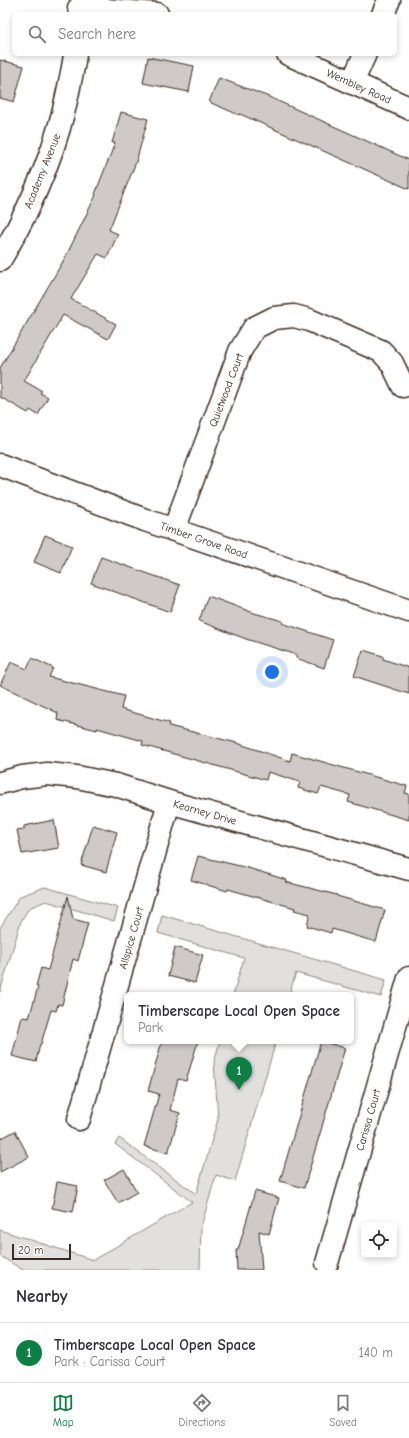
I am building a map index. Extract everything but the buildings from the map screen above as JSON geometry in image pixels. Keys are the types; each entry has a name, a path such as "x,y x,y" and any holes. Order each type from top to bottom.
{"street":[{"path":"384,12 389,0"},
{"path":"79,7 135,12"},
{"name":"Academy Avenue","path":"0,260 36,193 54,146 66,103 75,56"},
{"name":"Wembley Road","path":"292,56 409,108"},
{"path":"352,83 364,56"},
{"name":"Quietwood Court","path":"174,530 240,351 254,328 274,318 294,316 309,320 381,351 392,364 403,386"},
{"name":"Timber Grove Road","path":"0,465 174,530 409,611"},
{"name":"Kearney Drive","path":"0,783 22,777 46,774 77,777 116,785 169,802 409,869"},
{"name":"Allspice Court","path":"79,1119 169,802"},
{"name":"Carissa Court","path":"327,1263 409,978"}],"shaded area":[{"path":"45,887 118,908 114,921 46,901 29,908 21,921 0,992 0,928 20,896"},
{"path":"162,915 386,980 381,997 296,973 290,992 234,992 244,958 158,933"},
{"path":"219,1044 275,1044 235,1181 216,1175 201,1227 200,1270 23,1270 0,1256 0,1230 93,1260 192,1202 115,1144 119,1138 196,1194 218,1119 214,1062"}],"place":[{"name":"Timberscape Local Open Space","path":"239,1090"}]}
